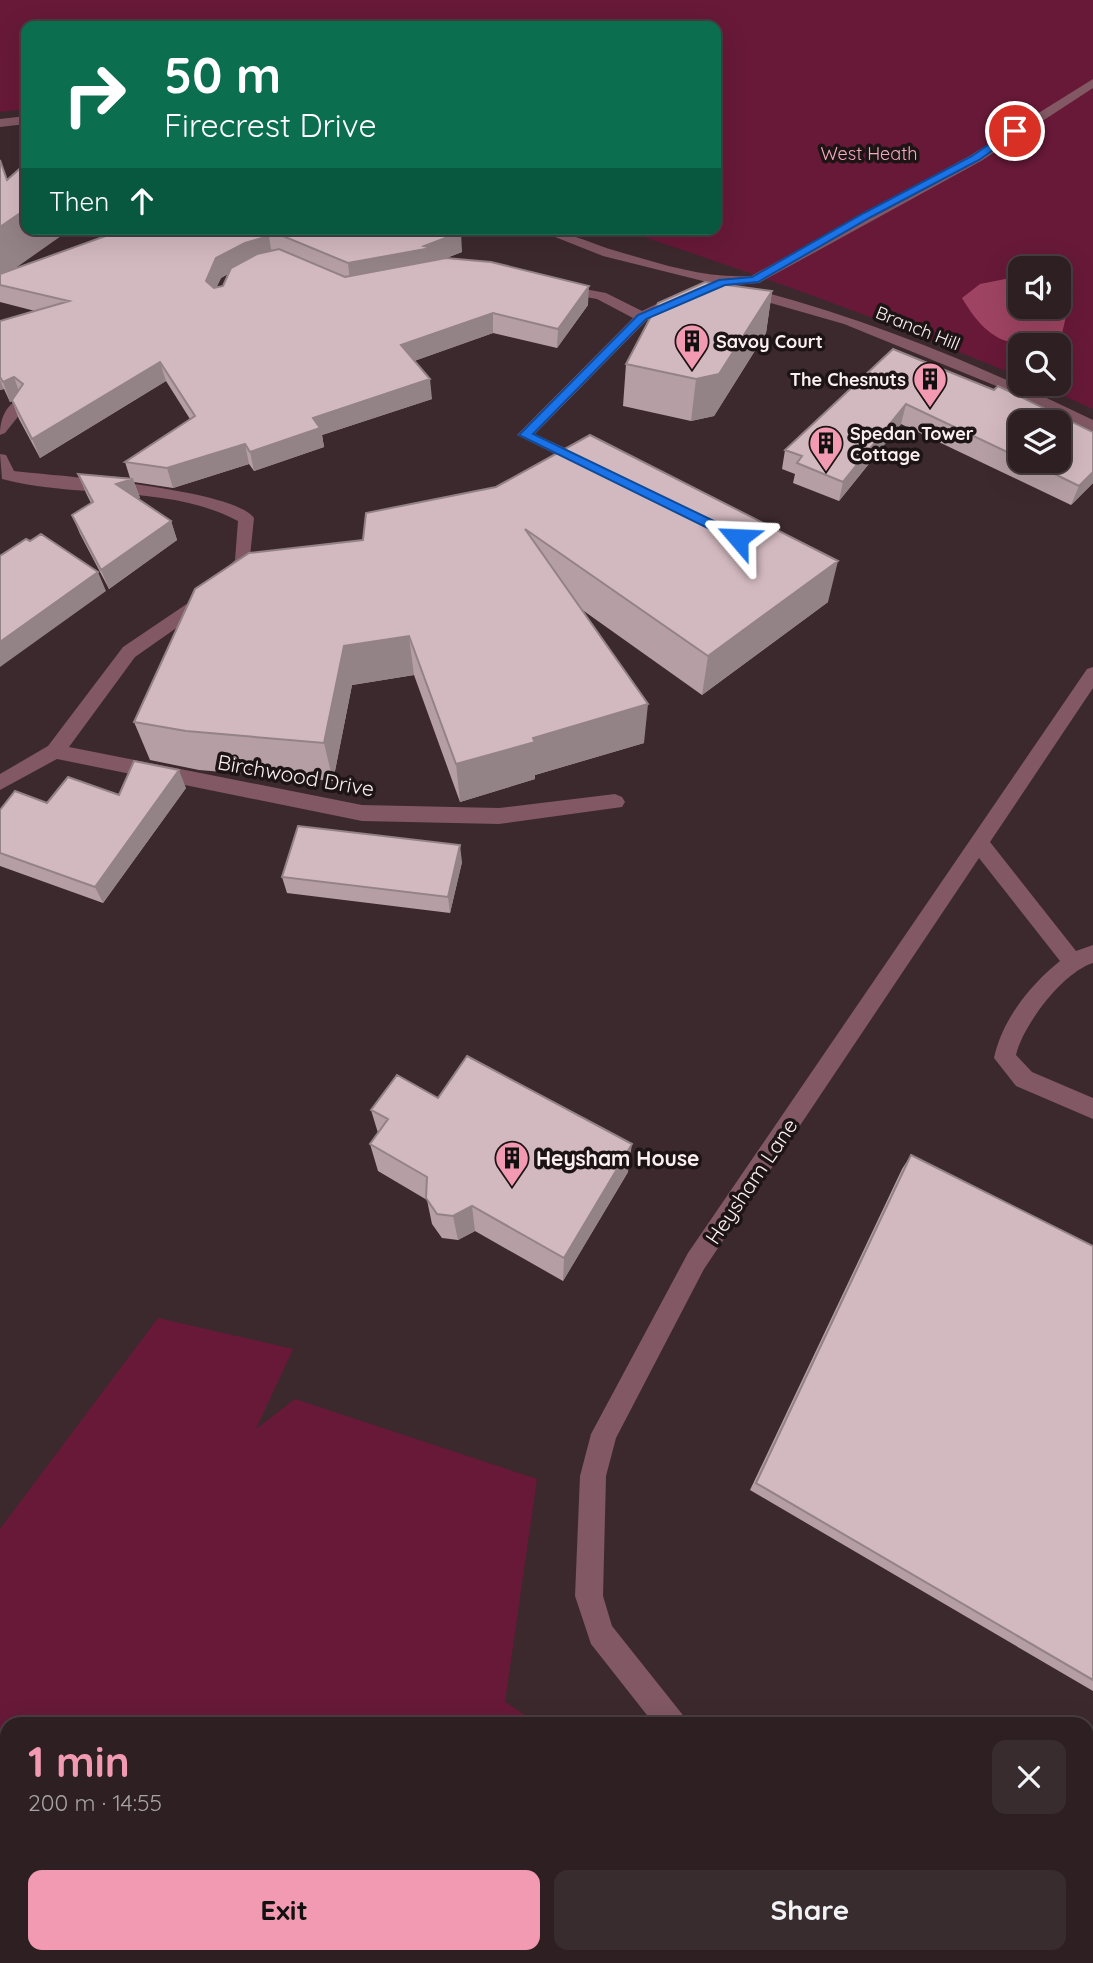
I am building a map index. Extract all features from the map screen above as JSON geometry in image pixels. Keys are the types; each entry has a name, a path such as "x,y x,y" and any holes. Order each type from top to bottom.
{"street":[{"path":"600,471 525,435 642,317 723,282 754,280 976,158 1093,83"},
{"path":"0,123 21,121"},
{"path":"558,235 608,253 723,282"},
{"name":"Branch Hill","path":"723,282 755,296 849,321 897,347 1021,391 1093,426"},
{"path":"547,285 601,296 642,317"},
{"path":"0,430 20,404"},
{"path":"0,459 8,475 181,497 221,505 246,518 243,562 206,599 129,652 55,751 0,783"},
{"name":"Heysham Lane","path":"666,1717 601,1634 589,1596 593,1475 604,1434 696,1261 1093,674"},
{"name":"Birchwood Drive","path":"55,751 362,813 499,816 615,802"},
{"path":"978,842 1083,958 1023,1014 1006,1045 1005,1058 1024,1079 1093,1109"}],"green space":[{"name":"West Heath","path":"0,0 1093,0 1093,409 1064,396 1071,396 1071,333 1008,333 1008,372 821,299 637,235 721,235 721,21 21,21 21,110 0,112"},
{"path":"158,1318 293,1349 256,1429 295,1399 537,1479 505,1702 528,1717 0,1717 0,1529"}],"shaded area":[{"path":"1008,278 1008,319 1065,319 1062,333 1008,333 1008,341 992,334 962,298 980,284"}],"building":[{"path":"0,160 7,180 21,167 21,212 0,227"},
{"path":"108,235 453,235 424,246 431,248 348,263 283,236 269,236 245,243 216,258 206,281 214,288 223,286 231,268 257,254 279,249 345,277 446,258 491,262 589,286 558,329 493,313 401,345 430,379 313,418 320,428 250,452 245,444 167,468 125,462 195,416 160,362 32,439 12,400 23,384 14,377 3,382 0,377 0,321 69,301 0,285 0,274"},
{"path":"705,282 772,291 719,374 696,379 626,364 658,303"},
{"path":"893,349 994,390 998,386 1008,391 1008,396 1019,396 1048,410 1008,410 1008,452 906,404 843,482 797,463 802,456 785,450"},
{"path":"1071,421 1093,432 1093,472 1079,486 1052,473 1071,473"},
{"path":"590,435 838,561 708,656 525,529 648,704 533,738 535,742 456,764 409,636 344,646 324,743 186,731 134,722 195,589 249,553 363,540 366,513 496,487"},
{"path":"78,474 133,479 116,484 171,521 101,570 72,515 93,502"},
{"path":"41,534 98,572 0,642 0,556 26,539 30,541"},
{"path":"134,761 179,770 95,887 0,853 0,810 15,791 47,803 68,777 119,795"},
{"path":"298,826 460,845 448,897 282,877"},
{"name":"Heysham House","path":"467,1056 632,1144 564,1258 472,1206 453,1216 437,1214 426,1198 427,1177 370,1144 388,1119 371,1110 397,1075 438,1098"},
{"path":"911,1155 1093,1246 1093,1680 756,1483"}],"place":[{"name":"Savoy Court","path":"692,371"},
{"name":"The Chesnuts","path":"930,409"},
{"name":"Spedan Tower Cottage","path":"826,473"},
{"name":"Heysham House","path":"512,1188"}],"route":[{"path":"738,538 525,435 642,317 659,307 723,282 754,280 976,158 1015,131"}]}
